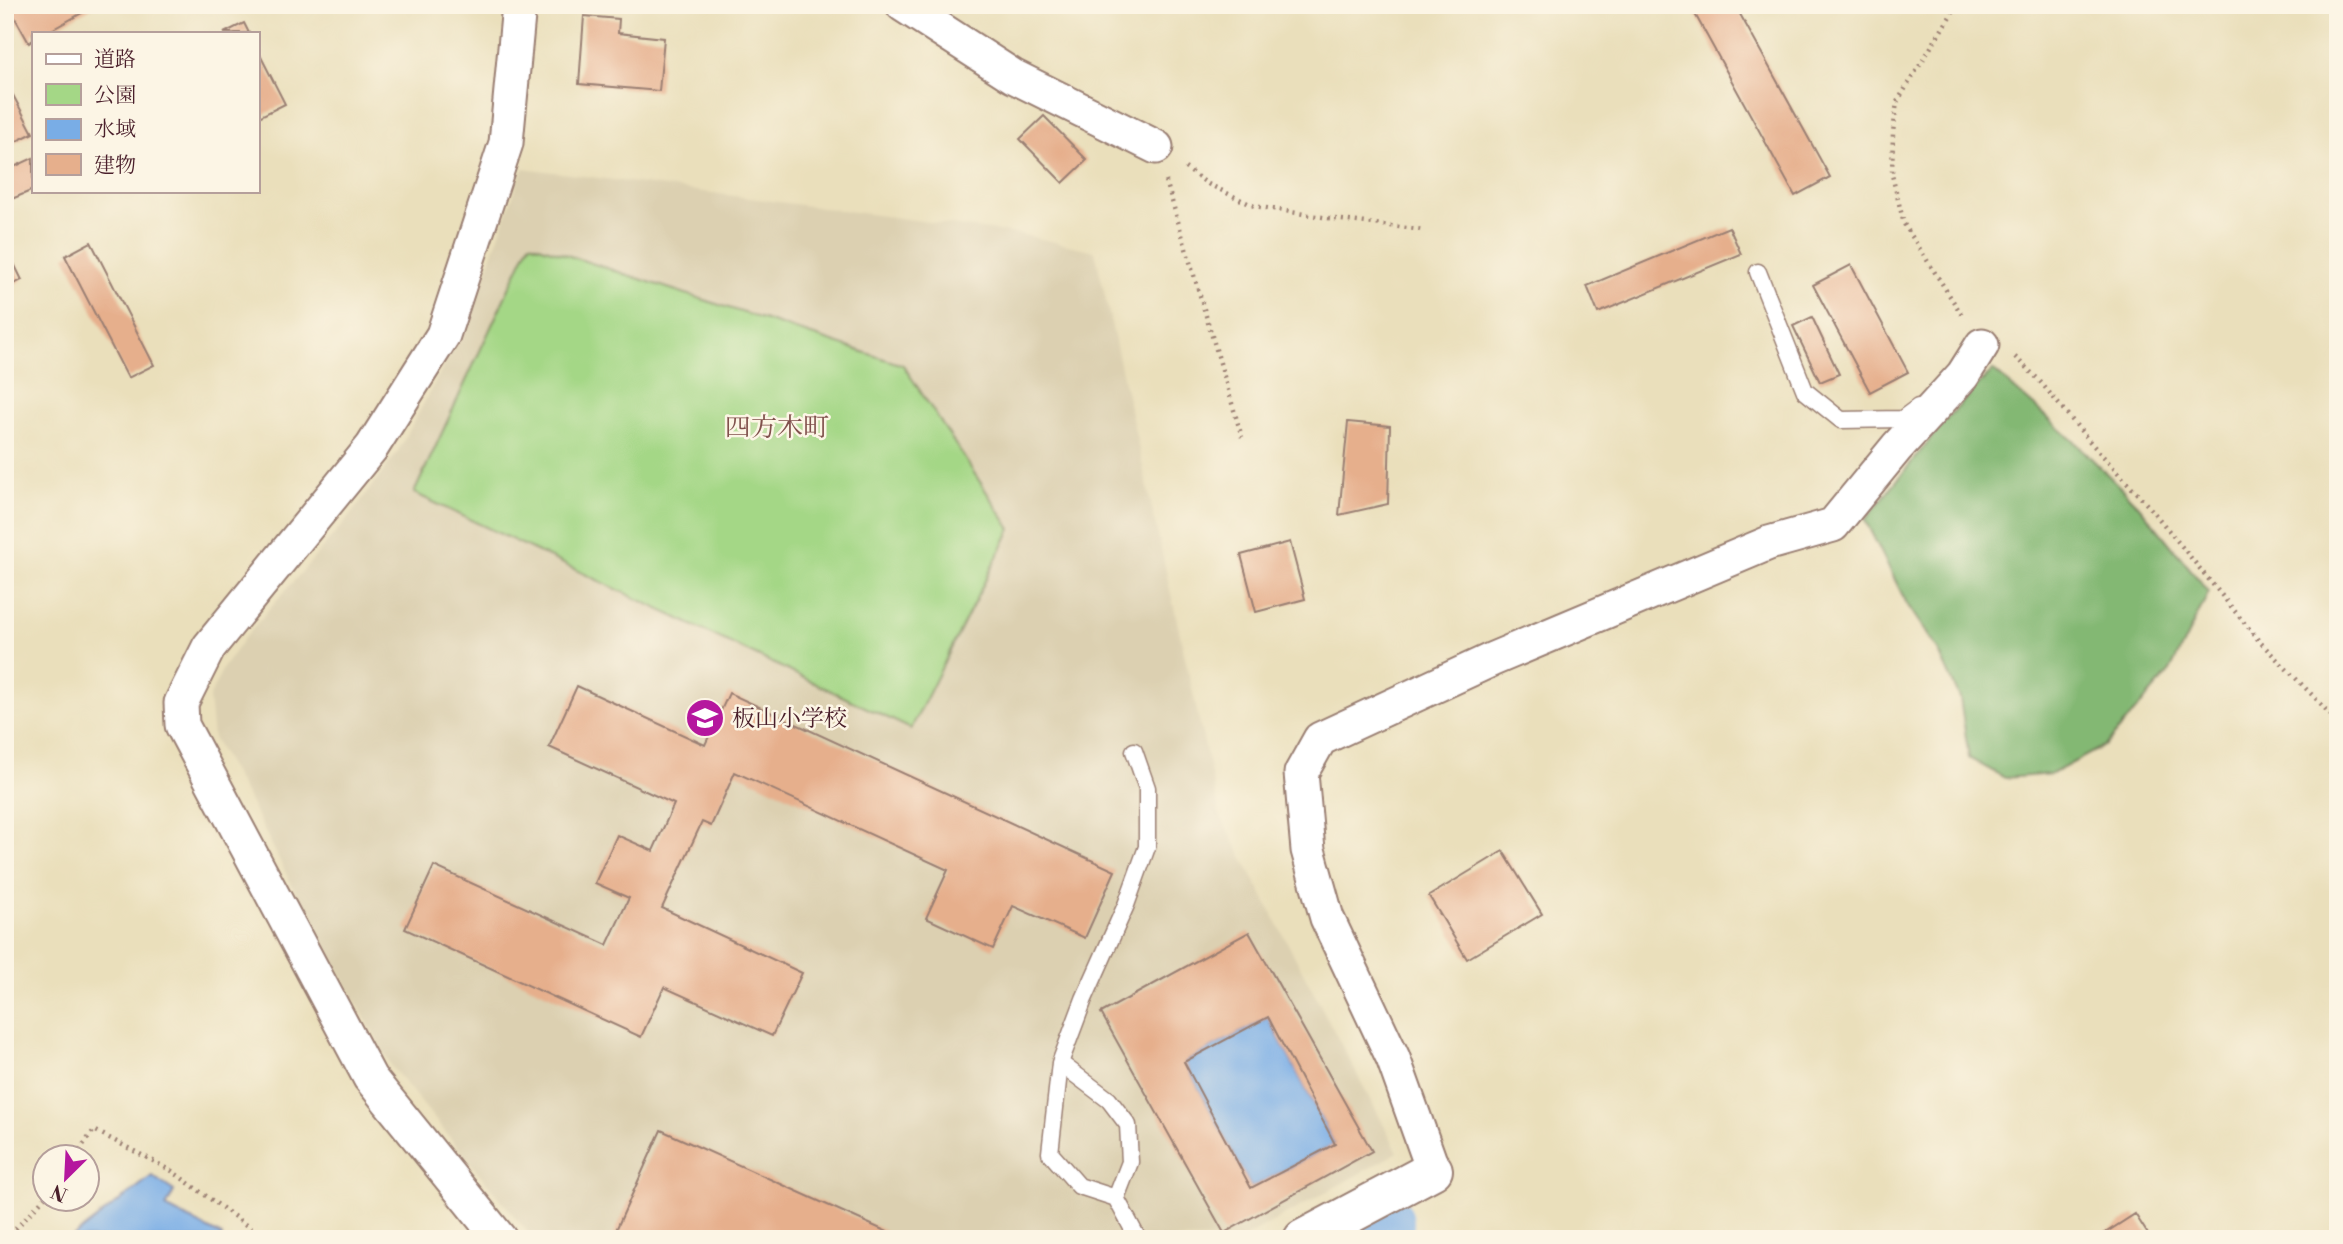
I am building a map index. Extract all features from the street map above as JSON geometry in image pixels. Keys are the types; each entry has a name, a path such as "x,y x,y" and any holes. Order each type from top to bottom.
{"street":[{"path":"500,1239 370,1078 182,726 181,703 209,648 372,447 443,335 506,143 519,5"},
{"path":"903,5 1013,76 1156,147"},
{"path":"1303,1239 1433,1170 1393,1058 1327,918 1308,850 1301,773 1320,739 1493,659 1769,543 1833,525 1897,447 1963,376 1982,345"}],"lane":[{"path":"1758,272 1805,391 1841,420 1902,419 1963,376"},
{"path":"1134,751 1147,788 1147,847 1126,905 1084,999 1060,1063 1049,1153 1079,1186 1116,1198 1138,1239"},
{"path":"1060,1063 1109,1100 1128,1125 1130,1161 1116,1198"}],"path":[{"path":"1957,5 1897,102 1892,175 1904,224 1982,345 2009,352 2038,379 2151,509 2260,642 2322,705 2338,728"},
{"path":"1156,147 1208,184 1254,206 1424,230"},
{"path":"1156,147 1242,437"},
{"path":"86,1142 94,1130 172,1171 265,1239"},
{"path":"6,1239 32,1211"}],"shaded area":[{"name":"板山小学校","path":"523,168 1019,234 1095,251 1220,815 1398,1152 1242,1239 533,1239 392,1067 213,738 209,698 223,668 245,637 346,521 397,453 470,317"}],"green space":[{"path":"530,243 903,365 1011,529 911,729 414,493"},
{"path":"1993,370 2076,443 2139,506 2209,592 2170,671 2106,745 2052,774 2005,778 1969,758 1960,698 1938,650 1907,604 1865,520 1944,422"}],"water":[{"path":"1268,1017 1335,1144 1251,1188 1184,1062"},
{"path":"152,1176 174,1191 166,1207 222,1236 222,1239 70,1239"}],"building":[{"path":"17,5 96,5 48,32 32,32 32,41 29,43 10,9"},
{"path":"1690,5 1735,5 1830,177 1795,196"},
{"path":"584,16 619,19 618,33 664,38 659,91 579,84"},
{"path":"244,23 248,32 226,32"},
{"path":"259,53 285,104 259,117"},
{"path":"5,80 32,134 5,147"},
{"path":"1044,116 1087,160 1063,183 1020,139"},
{"path":"32,158 32,190 7,201 5,171"},
{"path":"1729,227 1741,254 1598,313 1587,286"},
{"path":"91,242 154,365 128,378 65,256"},
{"path":"5,245 22,280 5,288"},
{"path":"1851,265 1908,372 1870,392 1813,285"},
{"path":"1812,317 1839,374 1820,382 1793,326"},
{"path":"1348,422 1390,426 1388,504 1339,515"},
{"path":"1290,542 1305,599 1256,612 1241,555"},
{"path":"577,686 705,745 729,693 1115,871 1085,938 1013,906 993,949 926,918 948,870 735,772 711,826 702,822 662,908 802,973 772,1036 664,987 641,1037 405,929 434,866 607,945 629,898 595,883 617,835 653,851 674,804 549,747"},
{"path":"1503,851 1542,914 1467,959 1429,896"},
{"path":"1249,932 1372,1151 1224,1233 1101,1013","holes":["1268,1017 1335,1144 1251,1188 1184,1062"]},
{"path":"661,1130 903,1239 612,1239"},
{"path":"2135,1214 2151,1239 2096,1239"}],"waterway":[{"path":"1351,1239 1380,1223"}],"place":[{"name":"板山小学校","path":"705,718"}],"district":[{"name":"四方木町","path":"777,427"}]}
